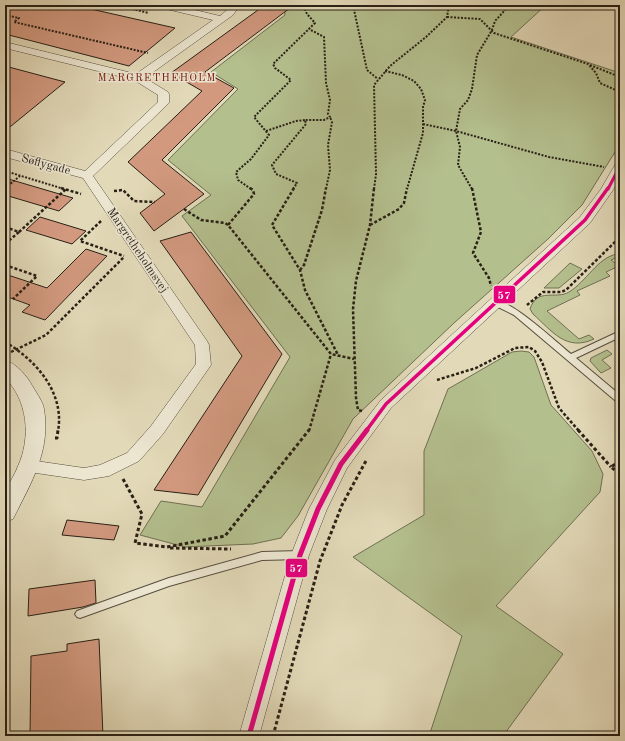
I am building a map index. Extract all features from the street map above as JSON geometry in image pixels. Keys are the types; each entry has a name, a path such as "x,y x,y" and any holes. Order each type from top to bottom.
{"street":[{"path":"161,5 221,19"},
{"path":"138,78 230,13 235,5"},
{"path":"5,45 138,78 164,94 163,103 87,175"},
{"name":"Søflygade","path":"5,154 87,175"},
{"path":"249,736 300,555 318,509 341,464 386,404 585,220 607,190 619,168"},
{"name":"Margretheholmsvej","path":"29,466 84,474 103,471 133,457 157,430 204,365 202,345 130,251 111,212 87,175"},
{"path":"5,367 21,382 34,408 35,445 29,466 5,513"}],"lane":[{"path":"495,302 517,313 572,357 620,400"},
{"path":"572,357 620,334"},
{"path":"80,614 169,582 262,556 300,555"}],"path":[{"path":"228,226 254,194 253,190 238,180 236,172 251,158 270,135 254,117 291,80 275,68 273,64 315,23 307,14 303,5"},
{"path":"354,5 367,70 378,79"},
{"path":"376,417 358,410 354,359 353,309 356,281 370,225 376,174 374,85 385,71 426,37 447,17 449,5"},
{"path":"495,302 489,278 474,253 481,232 472,187 458,165 460,147 456,131 460,109 468,100 472,89 477,54 492,30 495,21 506,9 506,5"},
{"path":"5,15 18,18 14,22 168,57"},
{"path":"447,17 480,19 492,30 525,44 588,64 620,77"},
{"path":"300,270 306,260 322,210 330,170 328,144 332,122 328,114 330,100 326,84 324,37 308,29"},
{"path":"588,64 596,73 600,82 620,92"},
{"path":"370,225 398,209 404,203 410,174 418,155 423,133 423,107 425,100 420,89 414,81 402,75 385,71"},
{"path":"266,131 296,121 324,120 330,117"},
{"path":"305,120 306,124 272,165 276,174 297,183 272,225 300,270 305,290 338,356"},
{"path":"423,124 456,131 549,157 619,168"},
{"path":"5,171 66,189 101,196 123,190 134,201 155,202"},
{"path":"5,188 20,175"},
{"path":"5,244 66,189"},
{"path":"184,209 201,220 225,223 331,354 354,359"},
{"path":"111,212 80,241 130,251"},
{"path":"5,227 19,232"},
{"path":"517,313 543,292 561,292 566,290 620,237"},
{"path":"5,355 46,335 130,251"},
{"path":"5,265 37,276 13,299"},
{"path":"438,376 432,381 458,375 481,366 508,350 530,348 535,351 540,359 552,398 558,408 611,467 620,474"},
{"path":"116,466 142,514 135,543 167,547 225,536 308,433 331,354"},
{"path":"273,736 320,561 342,505 370,455"},
{"path":"611,467 620,461"}],"green space":[{"path":"284,5 546,5 511,37 620,73 620,144 582,205 548,239 454,323 353,419 298,516 281,538 253,544 185,547 140,535 161,501 202,507 290,357 182,216 211,195 168,160 238,89 211,72 285,15"},
{"path":"617,254 620,256 611,260 619,266 606,272 610,276 577,291 580,295 547,311 579,339 589,335 594,339 575,343 567,341 553,333 533,314 530,309 533,302 537,298 569,292 604,260"},
{"path":"570,263 582,269 559,288 544,288"},
{"path":"607,350 612,354 602,360 611,368 601,373 590,361 591,358"},
{"path":"512,352 529,352 534,357 551,405 592,451 603,474 600,492 496,606 563,654 503,736 429,736 462,636 353,557 424,515 424,451 448,389"}],"building":[{"path":"5,5 60,5 79,9 82,7 175,28 129,66 5,34"},
{"path":"256,5 294,5 205,72 234,88 162,160 204,194 154,231 140,213 165,194 128,162 202,91 171,73 258,10"},
{"path":"5,66 65,82 5,131"},
{"path":"5,178 73,198 59,211 5,195"},
{"path":"40,217 86,231 72,244 26,230"},
{"path":"191,232 282,354 198,495 154,490 242,356 160,241"},
{"path":"86,249 107,256 45,320 22,312 30,305 5,296 5,274 47,288"},
{"path":"67,520 119,526 114,540 62,535"},
{"path":"95,580 96,603 83,607 28,616 29,589"},
{"path":"99,639 103,736 30,736 31,656 67,651 67,644"}],"transit line":[{"name":"57","path":"249,736 300,555 318,509 341,464 386,404 585,220 607,190 620,166"}],"district":[{"name":"MARGRETHEHOLM","path":"157,77"}]}
